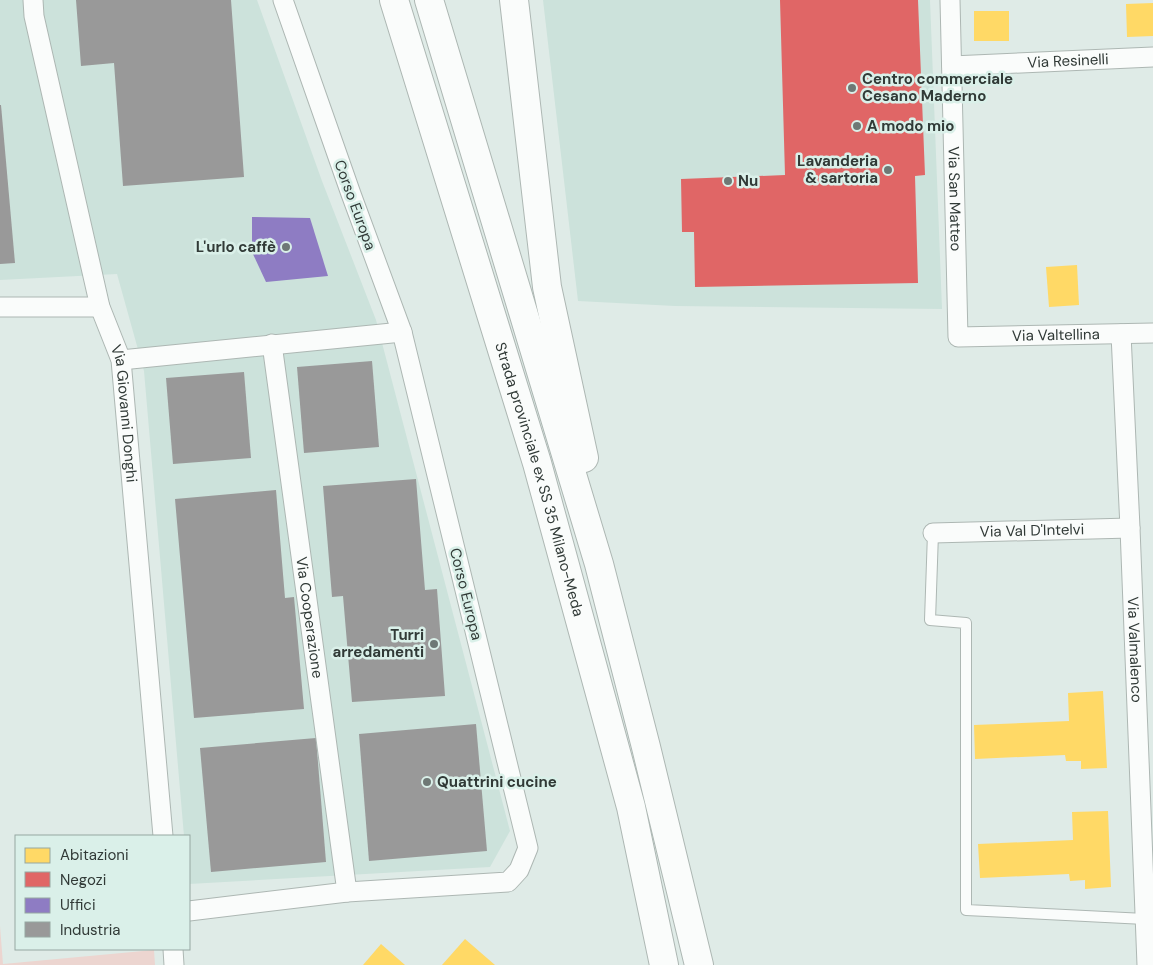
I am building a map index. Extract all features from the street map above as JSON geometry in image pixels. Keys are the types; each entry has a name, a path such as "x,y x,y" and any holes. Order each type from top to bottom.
{"highway":[{"name":"Strada provinciale ex SS 35 Milano-Meda","path":"394,0 538,463 631,807 664,965"},
{"name":"Strada provinciale ex SS 35 Milano-Meda","path":"429,0 599,564 646,746 699,965"},
{"path":"514,0 547,287 584,456 599,564"}],"street":[{"name":"Via Giovanni Donghi","path":"33,0 34,16 100,307 121,360 163,835"},
{"name":"Corso Europa","path":"190,911 348,892 508,882 519,870 528,848 402,332 283,0"},
{"name":"Via San Matteo","path":"950,0 958,337"},
{"name":"Via Resinelli","path":"952,66 1153,57"},
{"path":"0,307 100,307"},
{"path":"121,360 402,332"},
{"name":"Via Valtellina","path":"958,337 1153,333"},
{"name":"Via Valmalenco","path":"1120,334 1149,919 1147,965"},
{"name":"Via Cooperazione","path":"272,344 348,892"},
{"name":"Via Val D'Intelvi","path":"933,533 1130,528"},
{"path":"173,950 174,965"}],"lane":[{"path":"933,533 930,620 966,623 966,910 1149,919"}],"shaded area":[{"path":"0,0 257,0 322,181 376,320 510,831 490,867 190,884 190,835 184,835 144,371 117,274 0,280"},
{"path":"543,0 930,0 942,309 675,306 578,301"},
{"path":"0,926 3,964 154,950 155,965 0,965"}],"building: Abitazioni":[{"path":"1153,3 1153,36 1127,37 1126,4"},
{"path":"974,11 1009,11 1009,41 974,41"},
{"path":"1077,265 1079,305 1049,307 1046,267"},
{"path":"1103,691 1107,768 1081,769 1081,761 1066,761 1065,755 975,759 974,725 1069,721 1068,693"},
{"path":"1108,811 1111,887 1085,889 1085,880 1070,881 1069,874 980,878 978,844 1073,840 1072,812"},
{"path":"465,939 495,965 442,965"},
{"path":"381,944 405,965 363,965"}],"building: Negozi":[{"name":"Centro commerciale Cesano Maderno","path":"780,0 918,0 925,175 915,176 918,283 695,287 694,232 682,232 681,179 785,175"}],"building: Uffici":[{"path":"252,217 310,218 328,276 266,282 252,252"}],"building: Industria":[{"path":"76,0 231,0 244,177 123,186 114,63 81,66"},
{"path":"0,105 15,263 0,264"},
{"path":"372,361 379,447 304,453 297,367"},
{"path":"244,372 251,458 173,464 166,378"},
{"path":"416,479 425,590 437,589 445,696 352,702 343,596 332,597 323,486"},
{"path":"276,490 285,598 294,597 304,709 194,718 175,499"},
{"path":"476,724 487,851 369,861 359,734"},
{"path":"316,738 326,862 211,872 200,748"}],"place":[{"name":"Centro commerciale Cesano Maderno","path":"852,88"},
{"name":"A modo mio","path":"857,126"},
{"name":"Lavanderia & sartoria","path":"888,170"},
{"name":"Nu","path":"728,181"},
{"name":"L'urlo caffè","path":"286,247"},
{"name":"Turri arredamenti","path":"434,644"},
{"name":"Quattrini cucine","path":"427,782"}]}
